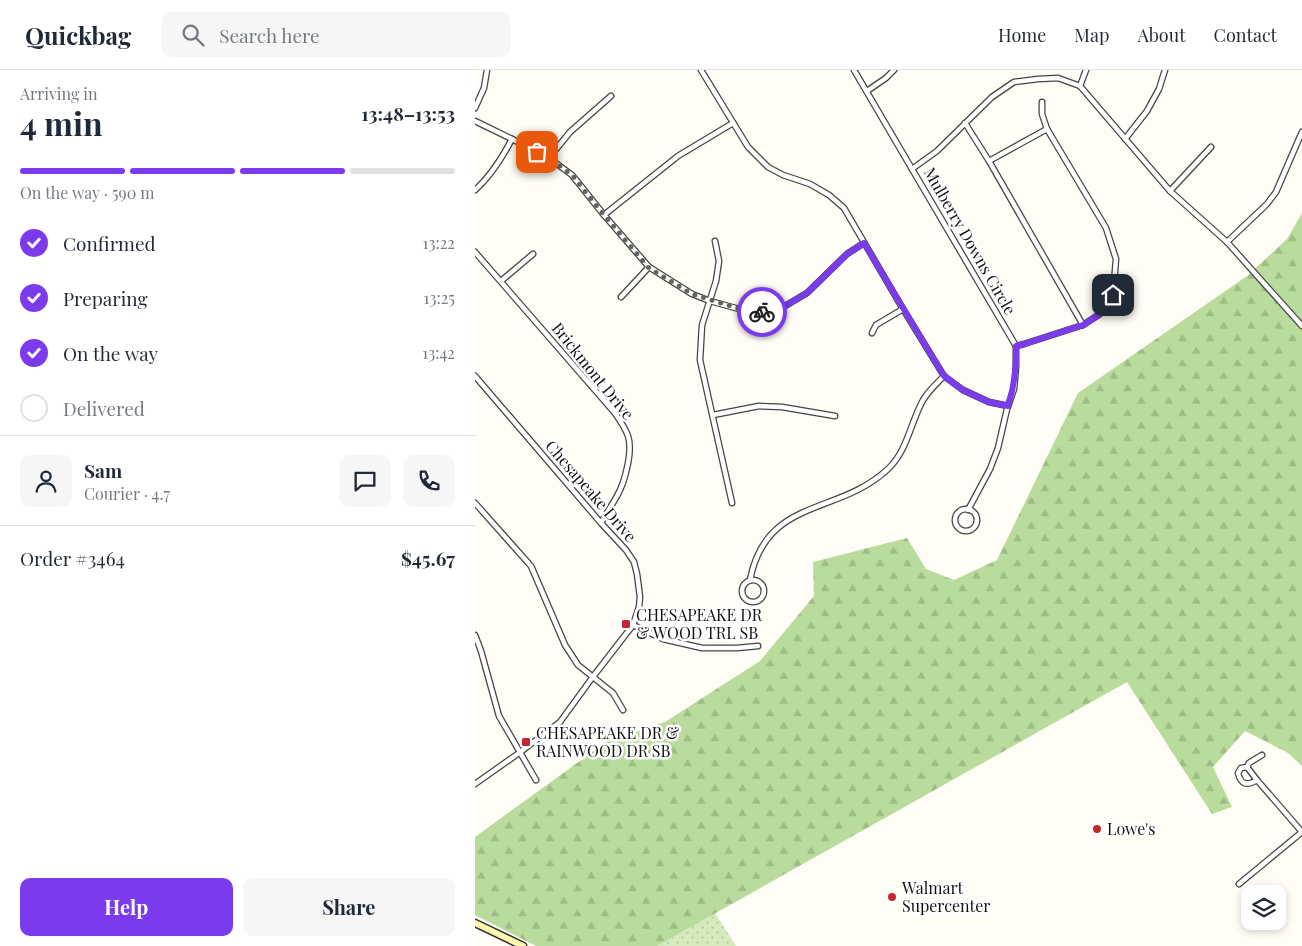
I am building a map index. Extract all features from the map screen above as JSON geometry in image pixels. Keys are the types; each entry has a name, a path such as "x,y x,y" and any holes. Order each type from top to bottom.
{"street":[{"path":"475,108 484,88 487,70"},
{"path":"701,70 748,147 768,167 783,175 810,184 834,198 844,208 944,376 963,390 989,402 1008,406"},
{"path":"854,70 912,169"},
{"path":"867,92 894,70"},
{"path":"1086,70 1080,86 1170,191 1227,242 1302,326"},
{"path":"1125,139 1147,111 1159,89 1165,70"},
{"name":"Mulberry Downs Circle","path":"1016,346 912,169 937,151 992,97 1014,82 1058,78 1080,86"},
{"path":"549,158 570,132 611,96"},
{"path":"969,510 990,469 998,448 1008,406 1014,390 1016,346 1083,325 1100,314 1113,295 1117,259 1106,228 1047,129 1042,114 1042,102"},
{"path":"475,122 549,158 572,175 649,268 692,294 710,301 750,312 764,312 785,306 807,293 847,254 864,243"},
{"path":"604,215 678,156 733,123"},
{"path":"965,123 989,160 1083,325"},
{"path":"989,160 1047,129"},
{"path":"1227,242 1267,204 1276,192 1302,132"},
{"path":"475,190 502,158 512,139"},
{"path":"1170,191 1211,147"},
{"path":"715,241 719,261 717,281 702,325 700,360 732,503"},
{"name":"Brickmont Drive","path":"475,252 614,412 629,437 630,452 619,495 601,523"},
{"path":"501,281 533,254"},
{"path":"621,297 649,268"},
{"path":"872,333 876,325 903,309"},
{"name":"Chesapeake Drive","path":"475,376 626,550 636,568 640,597 633,625 560,722 475,784"},
{"path":"750,580 761,583 764,589 763,596 758,601 747,601 742,595 742,587 750,580 763,542 784,522 850,494 872,482 889,468 901,453 923,400 933,386 944,376"},
{"path":"713,415 759,406 782,407 835,416"},
{"path":"475,503 531,566 565,645 578,665 613,693 623,710"},
{"path":"965,509 969,510 975,514 977,521 974,528 963,531 956,524 955,518 959,512 965,509"},
{"path":"633,625 663,639 702,648 758,646"},
{"path":"475,636 499,716 535,780"},
{"path":"1257,780 1249,784 1244,783 1239,778 1238,773 1241,768 1247,767 1249,763 1262,755"},
{"path":"1239,884 1302,832 1247,767"},
{"path":"475,923 523,946"}],"green space":[{"path":"1302,213 1302,766 1288,753 1245,731 1213,767 1232,807 1212,814 1127,682 657,946 536,946 475,915 475,837 606,742 665,722 760,661 814,596 813,562 907,538 926,569 954,580 997,560 1078,393 1247,276 1287,239"},
{"path":"715,913 736,946 657,946"}],"way so far":[{"path":"537,152 549,158 572,175 649,268 692,294 750,312 762,312"}],"place":[{"name":"CHESAPEAKE DR & WOOD TRL SB","path":"626,624"},
{"name":"CHESAPEAKE DR & RAINWOOD DR SB","path":"526,742"},
{"name":"Lowe's","path":"1097,829"},
{"name":"Walmart Supercenter","path":"892,897"}],"route":[{"path":"762,312 785,306 807,293 847,254 864,243 944,376 963,390 989,402 1008,406 1014,390 1016,346 1083,325 1100,314 1113,295"}]}
